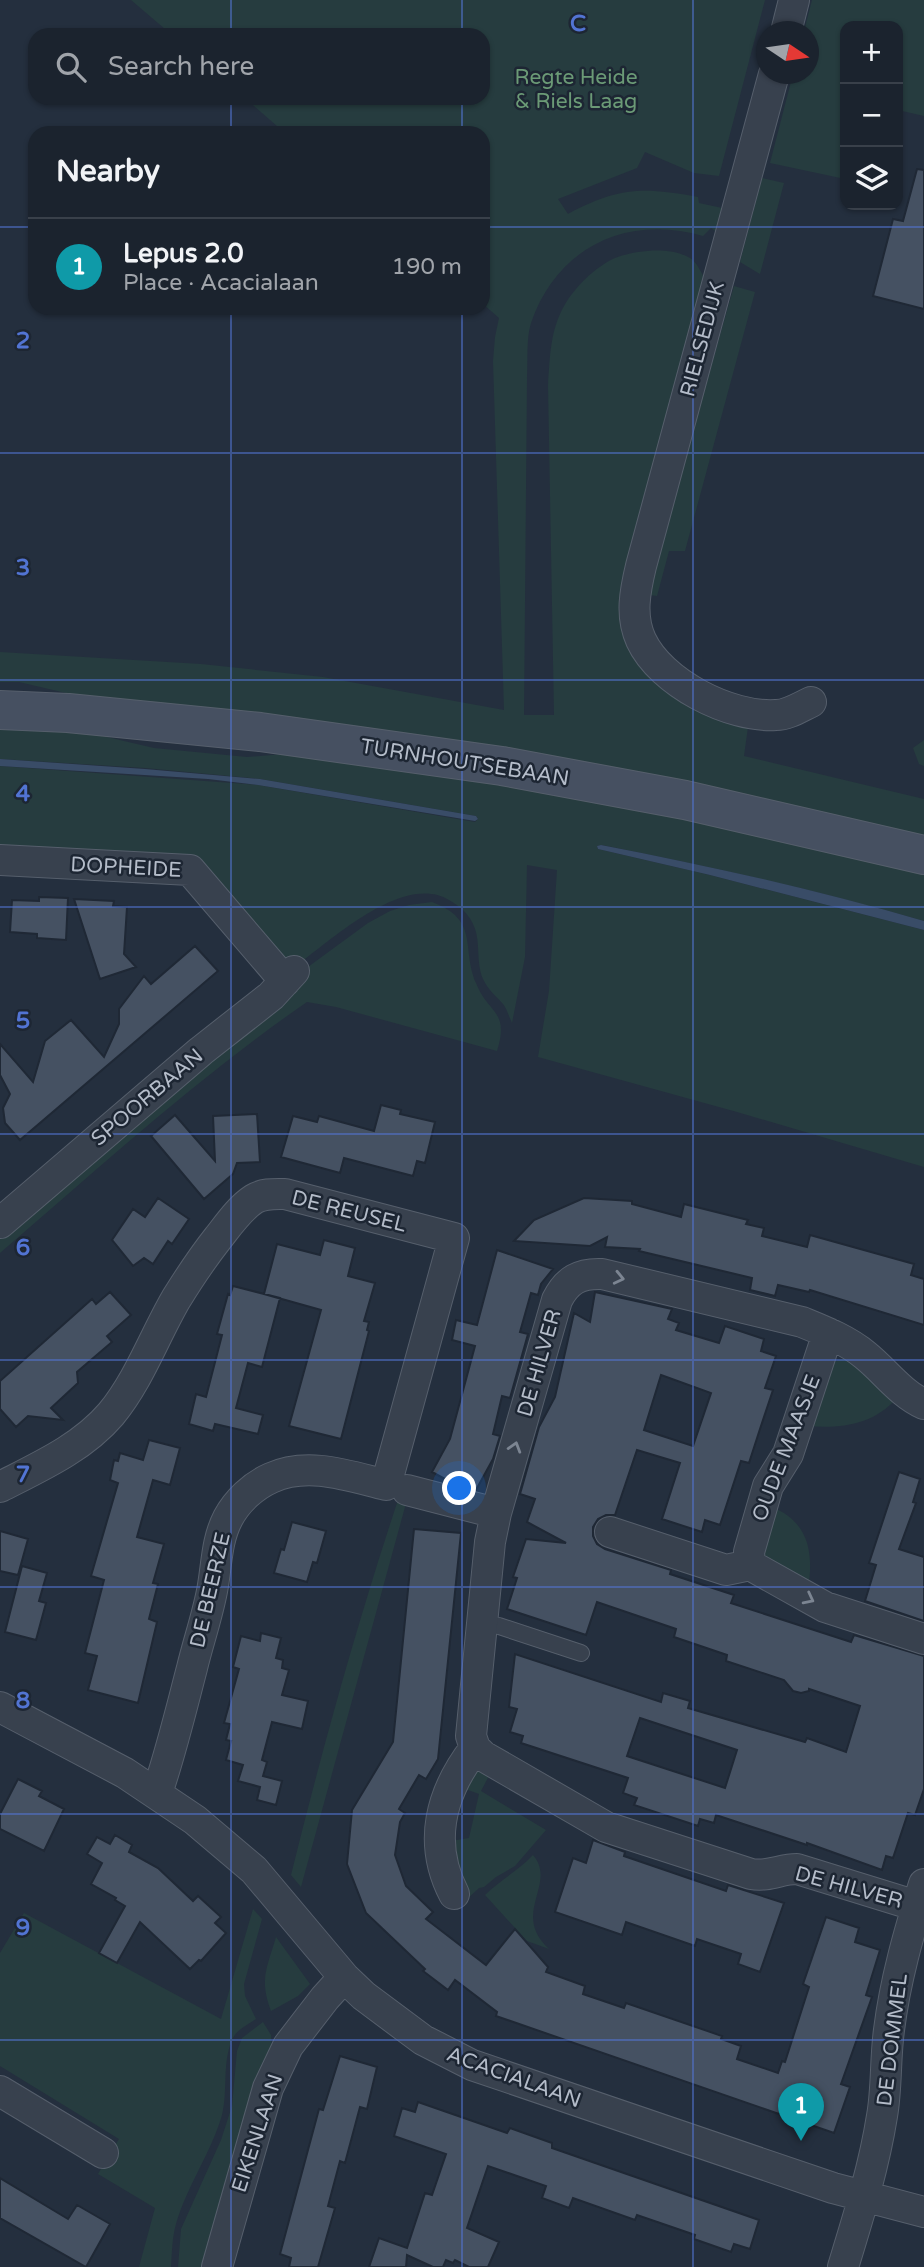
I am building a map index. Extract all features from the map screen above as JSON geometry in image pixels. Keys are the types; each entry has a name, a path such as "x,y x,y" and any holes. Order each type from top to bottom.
{"main road":[{"name":"TURNHOUTSEBAAN","path":"0,710 68,713 260,732 502,766 685,800 924,855"}],"street":[{"path":"789,21 794,0"},
{"name":"RIELSEDIJK","path":"771,84 641,566 634,605 637,628 652,656 665,671 692,691 725,706 760,715 778,715 811,702"},
{"name":"DOPHEIDE","path":"0,860 190,870 290,976"},
{"name":"SPOORBAAN","path":"0,1223 201,1051 271,996 290,976"},
{"name":"DE REUSEL","path":"0,1487 53,1459 87,1437 109,1416 130,1389 176,1300 232,1220 257,1198 269,1194 285,1194 454,1238 397,1487"},
{"name":"DE HILVER","path":"920,1895 797,1869 764,1876 751,1874 606,1827 482,1756 475,1748 471,1736 490,1542 496,1513 557,1300 576,1276 602,1274 790,1319 828,1333 863,1353 907,1393 924,1404"},
{"name":"OUDE MAASJE","path":"750,1565 748,1552 768,1486 788,1454 828,1333"},
{"name":"DE BEERZE","path":"158,1793 212,1591 219,1540 240,1501 258,1485 286,1473 307,1470 329,1472 496,1513"},
{"path":"610,1532 726,1570 750,1565 825,1607 924,1639"},
{"name":"ACACIALAAN","path":"0,1707 125,1773 158,1793 223,1841 254,1870 344,1977 374,2005 439,2049 472,2065 833,2188 924,2212"},
{"path":"454,1894 444,1875 441,1861 440,1823 450,1787 475,1748"},
{"name":"DE DOMMEL","path":"843,2267 883,2114 889,2030 915,1949 920,1895"},
{"name":"EIKENLAAN","path":"217,2267 268,2088 288,2046 344,1977"},
{"path":"0,2091 103,2153"}],"lane":[{"path":"482,1623 581,1653"}],"green space":[{"name":"Regte Heide & Riels Laag","path":"131,0 765,0 760,21 756,21 756,34 719,176 694,173 645,152 637,168 558,199 568,214 617,194 646,191 698,197 699,203 727,209 719,234 711,228 703,236 675,230 648,230 622,234 598,243 577,256 558,274 531,323 527,377 524,715 554,715 548,385 552,344 559,315 586,278 615,258 643,251 682,254 695,262 706,280 628,622 748,727 744,756 924,799 924,843 100,701 19,682 0,682 0,652 201,664 323,677 504,710 493,361 499,318 490,310 490,126 277,126 253,105 490,105 490,28 164,28"},
{"path":"812,0 924,0 924,116 903,111 903,21 840,21 840,178 770,163 790,84 819,84 819,21 807,21"},
{"path":"762,178 784,183 760,274 740,262"},
{"path":"734,286 755,292 685,551 669,551 657,596 649,595 656,561"},
{"path":"0,726 77,730 154,748 247,757 308,752 526,785 924,870 924,921 764,880 597,846 598,849 924,930 924,1167 538,1057 549,991 557,870 527,865 525,957 512,1023 504,1006 483,979 477,936 472,922 462,909 449,900 431,894 410,895 389,902 346,928 292,969 197,862 0,852 0,766 258,785 475,822 478,819 476,816 260,779 145,768 0,759"},
{"path":"924,740 924,766 919,764 913,748"},
{"path":"432,902 447,909 463,926 476,983 496,1013 501,1027 497,1051 336,1007 307,1002 188,1092 0,1253 0,1235 297,975 368,923 390,911"},
{"path":"845,1358 897,1398 867,1420 844,1426 806,1426 831,1363"},
{"path":"400,1494 408,1496 301,1887 291,1875 303,1827 355,1636"},
{"path":"772,1507 794,1521 806,1540 810,1563 808,1589 762,1563"},
{"path":"474,1772 491,1772 481,1791 546,1830 515,1866 479,1888 466,1900 445,1842 469,1838 479,1794 460,1787"},
{"path":"533,1855 541,1877 533,1911 534,1923 538,1936 549,1949 527,1941 485,1895"},
{"path":"253,1909 262,1919 244,1984 245,1996 256,2019 236,2033 232,2040 226,2068 222,2115 176,2224 171,2267 139,2267 155,2208 98,2174 119,2139 0,2066 0,1953 24,1913 221,2019"},
{"path":"276,1937 310,1984 298,1996 271,2011 265,1982"},
{"path":"263,2022 271,2035 272,2049 205,2267 178,2267 181,2229 221,2140 232,2106 237,2051 242,2038"}],"water":[{"path":"0,759 260,779 476,816 478,819 475,821 208,779 0,766"},
{"path":"597,846 844,899 924,921 924,930 598,849"}],"building":[{"path":"917,169 924,170 924,309 873,296 893,219 903,221"},
{"path":"39,897 68,898 66,940 37,938 37,934 10,932 12,900 39,901"},
{"path":"74,899 114,901 113,906 127,907 124,954 136,967 100,979"},
{"path":"195,946 218,971 20,1140 5,1123 3,1108 10,1094 0,1075 0,1044 33,1082 45,1041 71,1020 104,1057 119,1024 119,1009 144,976 151,984"},
{"path":"381,1105 401,1110 400,1114 435,1122 425,1163 417,1161 413,1176 344,1158 340,1173 281,1157 293,1116 317,1122 319,1116 374,1131"},
{"path":"257,1114 260,1162 237,1163 233,1174 204,1199 151,1136 175,1115 215,1161 213,1116"},
{"path":"158,1198 189,1219 172,1244 168,1241 153,1264 144,1258 133,1266 112,1240 133,1209 145,1217"},
{"path":"584,1198 632,1201 632,1204 681,1217 684,1204 748,1220 746,1224 764,1228 762,1236 807,1247 810,1235 914,1264 911,1275 924,1279 924,1325 810,1290 809,1292 778,1285 775,1296 750,1290 752,1278 639,1251 640,1249 605,1247 607,1237 590,1246 514,1241 534,1220"},
{"path":"324,1240 355,1248 348,1276 375,1283 364,1321 369,1322 369,1331 341,1439 289,1426 321,1310 264,1294 277,1244 320,1255"},
{"path":"497,1250 553,1269 541,1284 538,1295 531,1293 520,1332 528,1334 510,1398 502,1396 493,1434 500,1436 493,1459 476,1490 456,1485 432,1472 450,1439 475,1346 452,1340 456,1320 477,1325"},
{"path":"233,1286 280,1298 262,1367 248,1363 236,1408 263,1415 258,1434 215,1424 213,1431 189,1424 196,1394 206,1397 222,1335 217,1334 228,1294 230,1295"},
{"path":"110,1292 131,1315 107,1336 112,1342 77,1372 78,1383 51,1408 63,1420 28,1416 16,1427 0,1409 0,1381 92,1299 96,1304"},
{"path":"595,1292 672,1309 668,1319 679,1323 676,1330 719,1343 725,1326 764,1339 761,1351 776,1356 765,1388 773,1390 749,1463 741,1461 720,1525 705,1520 702,1532 662,1519 680,1463 637,1450 615,1515 598,1519 593,1527 593,1536 597,1544 605,1549 671,1570 670,1574 734,1595 731,1603 851,1642 854,1635 924,1656 924,1789 915,1815 908,1813 893,1858 886,1856 882,1870 716,1815 714,1823 700,1819 698,1826 634,1805 637,1798 623,1793 628,1778 521,1743 523,1736 510,1732 517,1709 509,1707 515,1654 661,1702 663,1693 690,1701 688,1708 805,1742 807,1738 846,1752 860,1706 809,1689 801,1693 793,1691 784,1680 726,1661 727,1655 674,1637 676,1629 597,1602 586,1635 507,1609 517,1578 513,1577 526,1539 566,1543 527,1522 535,1499 520,1494 539,1427 555,1397 574,1313 590,1322","holes":["661,1375 711,1393 693,1446 644,1430","640,1718 737,1750 725,1788 627,1756"]},
{"path":"149,1440 180,1448 170,1485 153,1480 137,1537 164,1544 153,1583 158,1584 149,1619 157,1622 138,1703 88,1690 97,1656 85,1653 104,1580 91,1576 118,1483 110,1480 114,1460 118,1461 120,1453 143,1460"},
{"path":"899,1472 920,1479 913,1502 916,1503 899,1549 924,1557 924,1621 865,1601 876,1565 869,1563"},
{"path":"292,1522 326,1531 317,1563 313,1562 307,1582 274,1573"},
{"path":"414,1529 461,1533 438,1759 426,1779 419,1775 399,1809 405,1813 400,1822 395,1855 406,1886 433,1912 426,1919 486,1965 515,1929 548,1967 546,1972 585,1986 583,1994 624,2008 626,2003 722,2036 721,2039 741,2046 737,2059 778,2073 782,2061 785,2062 809,1987 803,1984 826,1917 859,1928 855,1942 880,1950 866,1995 872,1997 841,2084 850,2087 834,2133 496,2016 497,2012 455,1980 448,1990 423,1971 425,1969 366,1913 347,1864 352,1810 393,1742"},
{"path":"0,1531 28,1539 18,1575 0,1571"},
{"path":"22,1566 47,1573 39,1601 46,1603 36,1640 5,1632"},
{"path":"261,1633 281,1638 276,1658 283,1660 282,1668 289,1670 282,1695 308,1701 302,1729 272,1722 262,1760 267,1762 263,1776 282,1781 276,1805 257,1800 260,1787 238,1781 243,1765 226,1760 231,1741 226,1740 230,1724 224,1723 239,1669 233,1667 241,1636 260,1641"},
{"path":"18,1779 42,1791 39,1796 64,1809 44,1851 0,1829 0,1814"},
{"path":"115,1835 132,1845 129,1852 158,1868 193,1901 198,1896 221,1917 215,1923 226,1933 201,1961 190,1969 140,1922 117,1963 99,1953 125,1906 91,1884 102,1863 87,1854 97,1837 110,1844"},
{"path":"593,1840 625,1852 624,1856 726,1891 728,1885 784,1903 760,1972 738,1964 741,1954 697,1939 695,1946 626,1922 622,1935 555,1912 573,1858 586,1863"},
{"path":"340,2056 377,2067 367,2109 360,2107 345,2163 340,2161 328,2206 335,2208 318,2267 289,2267 291,2258 280,2254 319,2109 323,2110"},
{"path":"418,2102 507,2133 510,2128 552,2143 552,2148 759,2220 750,2249 734,2244 731,2252 694,2239 695,2235 637,2215 635,2220 573,2198 569,2208 542,2198 546,2186 488,2166 467,2228 499,2242 488,2267 469,2267 455,2260 453,2263 446,2260 443,2267 433,2267 407,2255 406,2267 369,2267 379,2238 407,2248 425,2193 432,2195 446,2154 394,2136 402,2108 415,2112"},
{"path":"0,2178 68,2219 77,2205 110,2224 86,2267 0,2218"}],"place":[{"name":"Lepus 2.0","path":"801,2141"}]}
